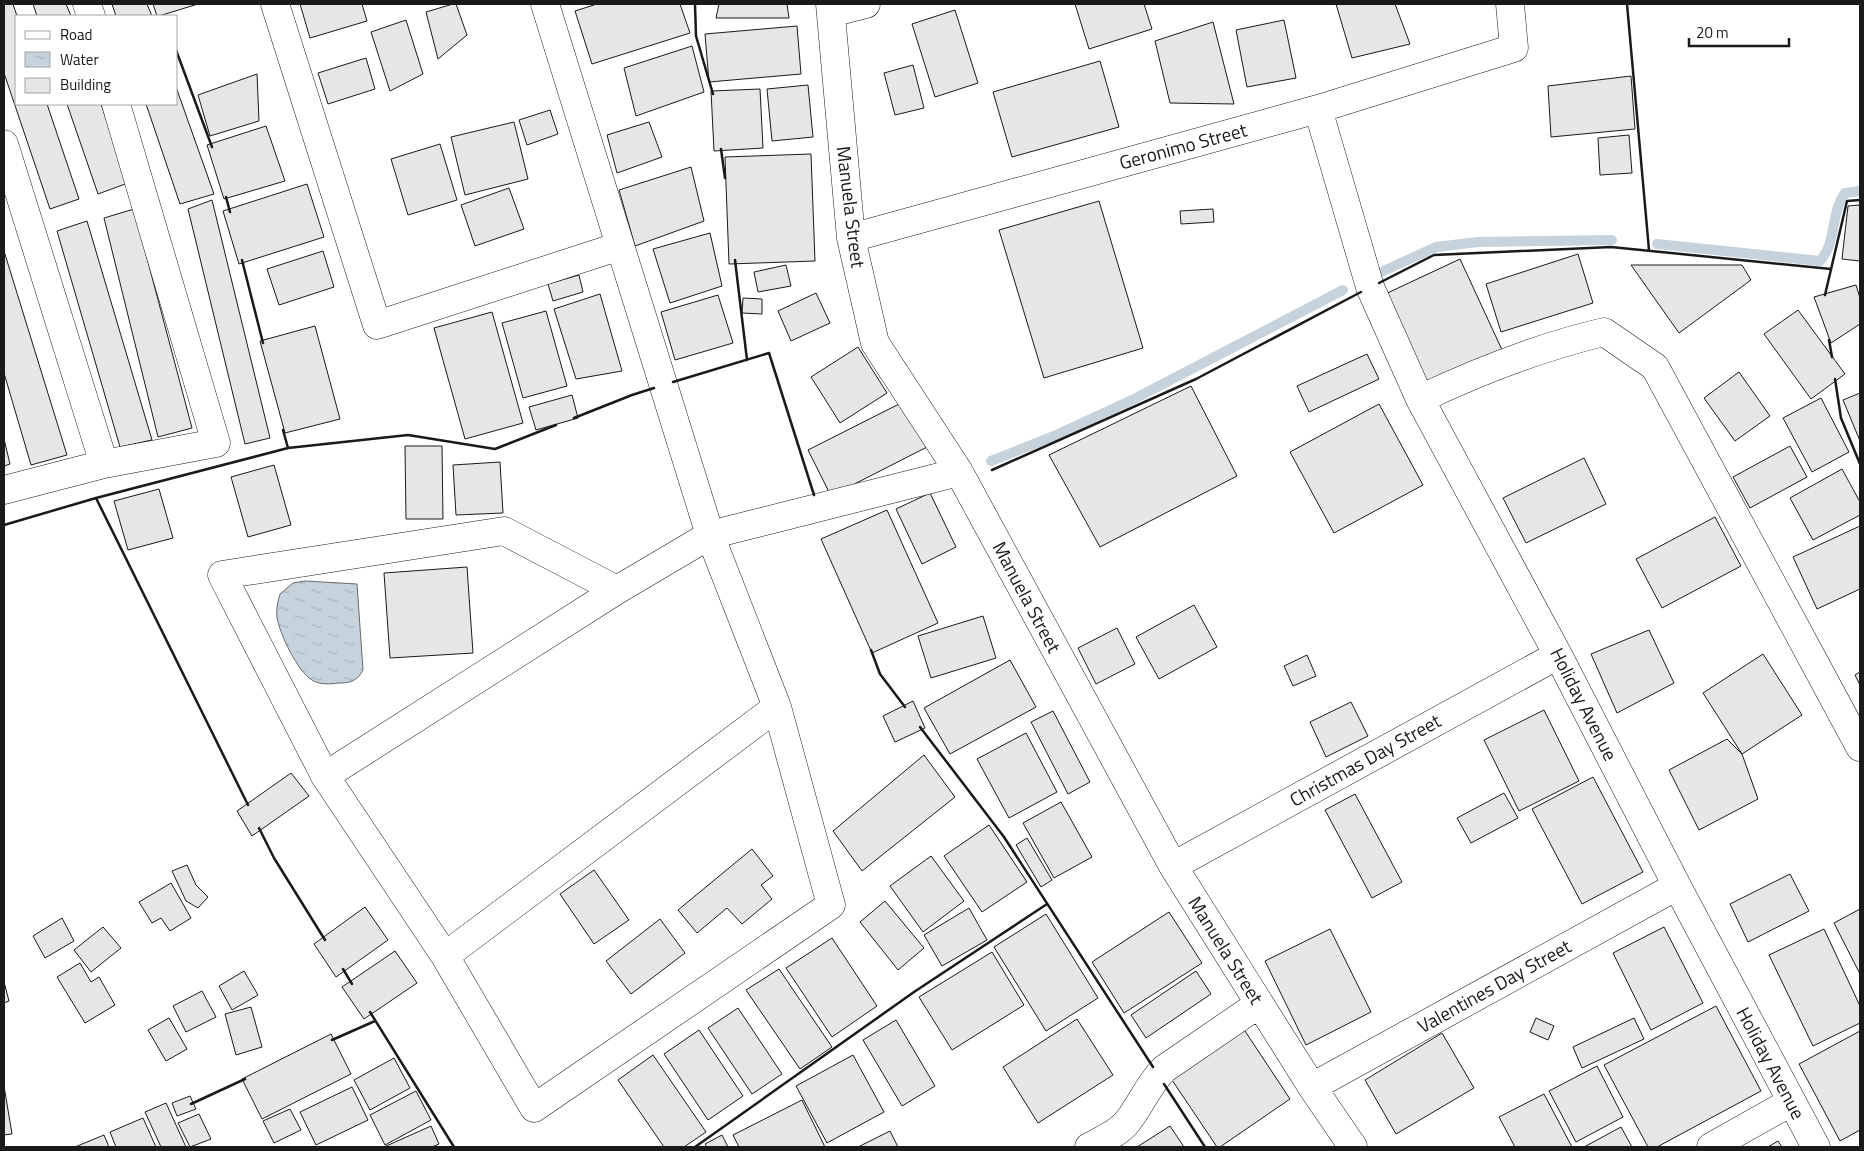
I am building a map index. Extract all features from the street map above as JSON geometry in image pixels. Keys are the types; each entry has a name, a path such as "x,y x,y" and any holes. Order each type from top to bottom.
{"street":[{"path":"276,4 377,325 620,246"},
{"path":"545,4 710,535 776,707 831,906 534,1108 445,956 325,776 222,575 504,531 617,590"},
{"path":"830,8 866,4"},
{"name":"Geronimo Street","path":"851,238 1318,109 1514,48 1510,4"},
{"name":"Manuela Street","path":"830,8 851,238 875,342 959,472 1172,866 1312,1087 1353,1147"},
{"path":"4,490 104,464 216,443 116,105"},
{"name":"Holiday Avenue","path":"1318,109 1370,287 1420,399 1558,655 1677,886 1816,1147"},
{"path":"4,144 104,464"},
{"path":"1420,399 1464,378 1562,342 1604,332 1655,367 1860,747"},
{"path":"325,776 617,590 710,535 959,472"},
{"name":"Christmas Day Street","path":"1172,866 1558,655"},
{"path":"445,956 776,707"},
{"name":"Valentines Day Street","path":"1312,1087 1677,886"},
{"path":"1089,1147 1120,1129 1128,1121 1147,1090 1164,1069 1260,1004"},
{"path":"1711,1147 1791,1102"}],"water":[{"path":"305,581 357,584 363,670 353,681 328,684 315,682 307,676 295,661 285,642 277,617 280,594 293,583"}],"building":[{"path":"4,4 13,4 17,15 15,15 15,105 47,105 79,199 50,209 4,73"},
{"path":"33,4 66,4 71,15 37,15"},
{"path":"112,4 147,4 152,15 116,15"},
{"path":"153,4 198,4 162,15 157,15"},
{"path":"300,4 362,4 367,21 310,38"},
{"path":"456,4 467,35 438,59 426,12"},
{"path":"597,4 680,4 690,33 592,64 575,11"},
{"path":"719,4 787,4 789,18 716,18"},
{"path":"1075,4 1144,4 1152,29 1089,49"},
{"path":"1336,4 1395,4 1410,44 1352,58"},
{"path":"955,10 978,83 935,97 912,24"},
{"path":"406,20 423,74 390,91 371,32"},
{"path":"1284,20 1296,78 1247,87 1236,30"},
{"path":"1213,22 1234,104 1170,103 1155,41"},
{"path":"797,26 801,74 709,82 705,34"},
{"path":"692,46 704,92 636,116 624,68"},
{"path":"366,58 375,89 328,104 318,73"},
{"path":"1100,61 1119,127 1012,157 993,92"},
{"path":"913,65 924,108 895,115 884,73"},
{"path":"257,74 259,121 210,136 198,95"},
{"path":"1631,76 1635,129 1551,137 1548,86"},
{"path":"808,85 813,137 772,141 767,89"},
{"path":"760,89 763,148 714,151 711,91"},
{"path":"178,93 214,194 180,204 146,105 178,105"},
{"path":"67,105 101,105 128,183 98,194"},
{"path":"550,110 558,134 527,145 519,120"},
{"path":"514,122 528,179 465,195 451,137"},
{"path":"649,122 662,157 617,173 607,135"},
{"path":"266,126 285,181 224,199 207,145"},
{"path":"1629,135 1632,173 1600,175 1598,138"},
{"path":"440,144 457,200 408,215 391,159"},
{"path":"811,154 815,261 729,264 725,157"},
{"path":"691,167 704,221 635,246 619,190"},
{"path":"307,184 324,237 239,264 223,211"},
{"path":"509,188 524,229 475,246 461,205"},
{"path":"212,200 270,438 245,444 188,209"},
{"path":"1099,201 1143,348 1044,378 999,230"},
{"path":"1860,205 1860,261 1842,259 1848,206"},
{"path":"134,209 192,428 158,437 104,218"},
{"path":"1213,209 1214,222 1181,224 1180,211"},
{"path":"87,221 152,440 120,447 57,231"},
{"path":"710,233 722,286 670,303 653,249"},
{"path":"4,251 67,455 31,465 4,373"},
{"path":"323,251 334,287 279,305 267,269"},
{"path":"1578,254 1593,303 1501,332 1486,284"},
{"path":"1460,259 1503,352 1424,388 1381,296"},
{"path":"786,265 791,286 758,292 754,272"},
{"path":"1631,265 1742,265 1751,280 1679,333"},
{"path":"579,275 583,292 553,301 548,284"},
{"path":"1856,285 1860,298 1860,324 1831,343 1814,297"},
{"path":"816,293 830,323 791,341 778,311"},
{"path":"600,294 622,371 576,379 554,309"},
{"path":"718,295 733,343 675,360 661,312"},
{"path":"743,298 762,299 762,314 742,313"},
{"path":"1798,310 1845,374 1811,399 1764,334"},
{"path":"546,311 567,386 523,398 502,323"},
{"path":"492,312 523,423 465,439 434,328"},
{"path":"315,326 340,419 285,433 260,341"},
{"path":"858,347 887,393 840,423 811,377"},
{"path":"1367,354 1379,379 1309,412 1297,386"},
{"path":"1739,372 1770,416 1735,441 1704,398"},
{"path":"1191,386 1237,476 1100,547 1049,455"},
{"path":"1860,393 1860,441 1843,400"},
{"path":"572,395 578,418 536,430 529,407"},
{"path":"1821,398 1849,452 1812,472 1783,418"},
{"path":"903,402 927,447 831,496 808,450"},
{"path":"1379,404 1423,485 1334,533 1290,452"},
{"path":"4,439 10,464 4,466"},
{"path":"405,446 442,446 443,519 406,519"},
{"path":"1790,446 1807,477 1750,508 1733,477"},
{"path":"1584,458 1606,504 1526,543 1503,498"},
{"path":"500,462 503,513 456,515 453,465"},
{"path":"274,465 291,525 248,537 231,477"},
{"path":"1842,469 1860,502 1860,515 1813,540 1790,498"},
{"path":"159,489 173,538 128,550 114,501"},
{"path":"930,493 956,547 922,564 896,509"},
{"path":"887,510 938,623 872,653 821,539"},
{"path":"1715,517 1741,566 1662,608 1636,559"},
{"path":"1860,526 1860,589 1817,609 1793,557"},
{"path":"467,567 473,653 390,658 384,573"},
{"path":"1194,605 1217,647 1159,679 1136,637"},
{"path":"983,616 996,658 931,678 918,636"},
{"path":"1117,628 1135,664 1096,684 1078,648"},
{"path":"1649,630 1674,683 1617,713 1591,654"},
{"path":"1763,654 1802,715 1742,754 1703,693"},
{"path":"1307,655 1316,676 1293,686 1284,666"},
{"path":"1010,660 1036,707 950,754 924,708"},
{"path":"1860,672 1860,685 1855,675"},
{"path":"913,701 925,728 895,742 883,716"},
{"path":"1351,702 1368,736 1326,757 1310,722"},
{"path":"1544,710 1579,781 1519,811 1484,740"},
{"path":"1053,711 1090,782 1068,794 1031,722"},
{"path":"1026,733 1057,792 1009,818 977,759"},
{"path":"1727,739 1742,754 1758,799 1699,830 1669,770"},
{"path":"924,755 955,797 862,871 833,831"},
{"path":"291,773 309,796 252,836 237,811"},
{"path":"1593,777 1643,872 1582,904 1532,809"},
{"path":"1504,793 1518,818 1471,843 1457,818"},
{"path":"1355,794 1402,882 1372,898 1325,810"},
{"path":"1061,802 1092,857 1054,878 1023,823"},
{"path":"989,825 1027,882 982,912 944,856"},
{"path":"1027,838 1052,880 1041,887 1016,845"},
{"path":"752,849 773,876 761,885 772,899 742,924 727,908 697,933 678,910"},
{"path":"931,856 964,901 923,932 890,886"},
{"path":"187,865 196,885 208,897 198,908 186,901 172,871"},
{"path":"594,870 629,920 594,944 560,894"},
{"path":"1790,874 1809,911 1748,942 1730,904"},
{"path":"171,883 191,918 170,931 161,918 152,923 139,902"},
{"path":"885,901 924,948 898,970 860,922"},
{"path":"365,907 388,940 336,977 314,944"},
{"path":"969,908 987,940 942,966 924,935"},
{"path":"1860,909 1860,974 1834,923"},
{"path":"1169,912 1202,963 1124,1013 1092,962"},
{"path":"1046,914 1098,998 1046,1031 994,947"},
{"path":"62,918 74,941 45,958 33,936"},
{"path":"660,919 685,953 631,994 606,961"},
{"path":"103,927 121,948 91,972 74,950"},
{"path":"1664,927 1703,1003 1651,1030 1613,953"},
{"path":"1330,929 1371,1012 1306,1045 1265,961"},
{"path":"1824,929 1860,1006 1860,1023 1813,1046 1769,955"},
{"path":"832,938 877,1006 832,1037 786,968"},
{"path":"395,951 417,983 364,1019 342,987"},
{"path":"992,952 1024,1005 952,1050 919,997"},
{"path":"80,963 91,982 99,977 115,1005 85,1023 57,977"},
{"path":"779,969 832,1047 800,1069 746,990"},
{"path":"244,971 258,995 232,1010 219,986"},
{"path":"1196,971 1211,994 1146,1038 1131,1015"},
{"path":"4,982 9,1001 4,1003"},
{"path":"202,991 216,1017 186,1032 173,1006"},
{"path":"1716,1006 1761,1091 1657,1147 1648,1147 1604,1065"},
{"path":"251,1007 262,1047 236,1055 225,1014"},
{"path":"738,1008 782,1074 752,1094 708,1028"},
{"path":"169,1018 187,1049 166,1061 148,1030"},
{"path":"1536,1018 1554,1026 1548,1040 1530,1032"},
{"path":"1634,1018 1644,1039 1582,1068 1573,1047"},
{"path":"1077,1019 1113,1075 1038,1123 1003,1067"},
{"path":"896,1020 935,1086 902,1106 863,1040"},
{"path":"1243,1028 1290,1099 1220,1147 1217,1147 1170,1077"},
{"path":"699,1030 743,1096 708,1120 664,1054"},
{"path":"1860,1031 1860,1130 1840,1141 1799,1064"},
{"path":"1442,1033 1474,1088 1396,1134 1365,1080"},
{"path":"331,1034 351,1074 262,1119 242,1079"},
{"path":"653,1055 706,1132 684,1147 664,1147 618,1080"},
{"path":"853,1055 884,1112 827,1143 796,1086"},
{"path":"394,1058 410,1088 370,1110 354,1080"},
{"path":"1597,1066 1623,1117 1576,1142 1549,1091"},
{"path":"4,1086 12,1134 4,1135"},
{"path":"352,1087 368,1120 316,1145 300,1112"},
{"path":"416,1091 431,1120 385,1145 370,1115"},
{"path":"1544,1094 1572,1147 1515,1147 1499,1117"},
{"path":"190,1096 196,1109 177,1116 172,1103"},
{"path":"802,1100 825,1147 739,1147 733,1135"},
{"path":"166,1103 186,1147 161,1147 145,1112"},
{"path":"290,1109 301,1130 274,1143 263,1121"},
{"path":"199,1114 211,1139 190,1147 178,1123"},
{"path":"143,1118 156,1147 116,1147 110,1132"},
{"path":"431,1126 439,1144 432,1147 384,1147"},
{"path":"1170,1126 1184,1147 1137,1147"},
{"path":"1621,1127 1632,1147 1584,1147"},
{"path":"890,1131 898,1147 858,1147"},
{"path":"104,1135 109,1147 75,1147"},
{"path":"722,1135 728,1147 707,1147 705,1144"},
{"path":"1778,1141 1782,1147 1768,1147"}],"waterway":[{"path":"1657,244 1820,261 1829,246 1840,201 1845,193 1860,191"},
{"path":"1379,273 1436,247 1478,242 1612,240"},
{"path":"991,461 1054,436 1134,399 1343,290"}],"wall":[{"path":"695,4 696,36 713,94"},
{"path":"1627,4 1649,250"},
{"path":"178,55 212,147"},
{"path":"721,149 725,178"},
{"path":"226,197 230,212"},
{"path":"1825,295 1847,201 1860,200"},
{"path":"1379,283 1434,255 1611,247 1831,269"},
{"path":"242,260 263,343"},
{"path":"735,260 747,360"},
{"path":"992,470 1196,379 1361,292"},
{"path":"1829,340 1832,357"},
{"path":"673,382 769,353 814,495"},
{"path":"1835,379 1841,418 1860,464"},
{"path":"574,418 654,388"},
{"path":"4,525 96,498 288,448 408,435 495,449 556,425"},
{"path":"283,430 288,448"},
{"path":"96,498 248,805"},
{"path":"871,650 880,674 905,707"},
{"path":"920,727 1004,837 1153,1067"},
{"path":"259,828 274,858 325,940"},
{"path":"695,1147 914,992 1047,904"},
{"path":"343,969 352,984"},
{"path":"370,1012 454,1147"},
{"path":"332,1040 375,1021"},
{"path":"191,1104 245,1079"},
{"path":"1164,1084 1205,1147"}]}
